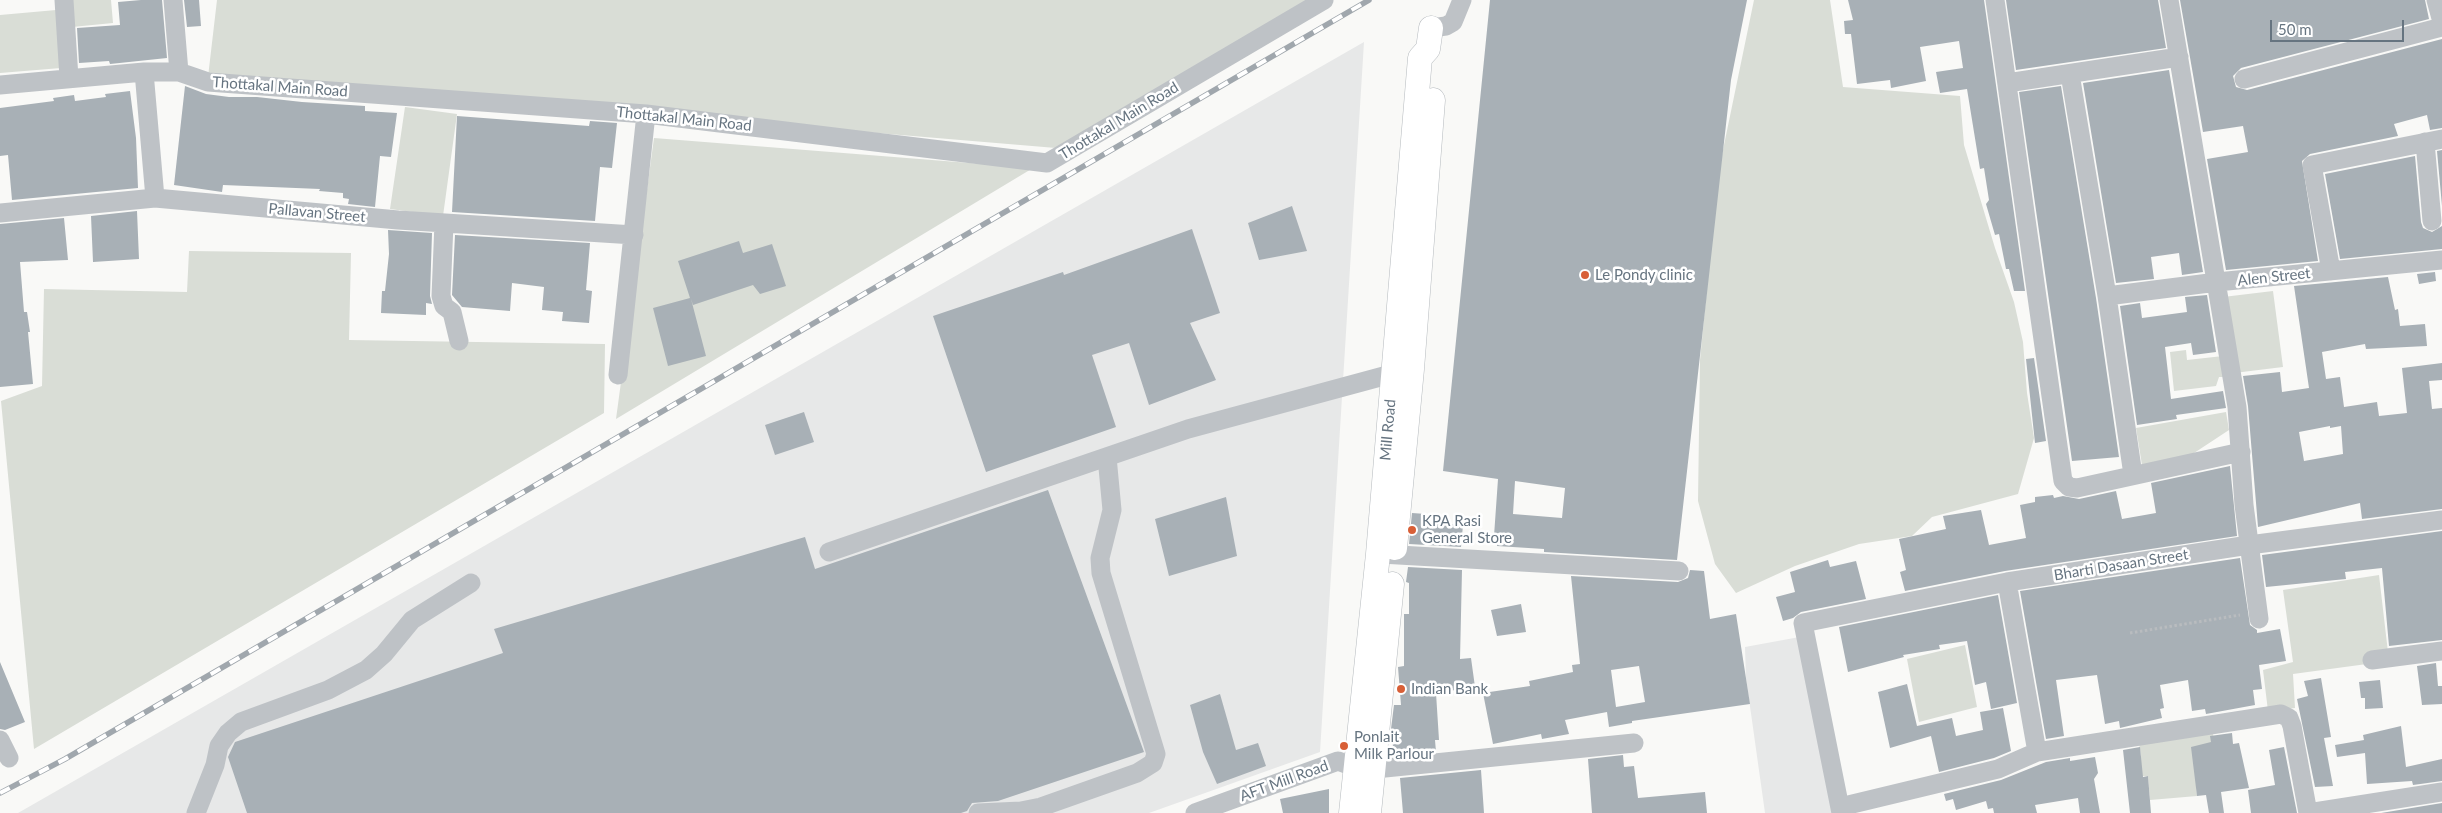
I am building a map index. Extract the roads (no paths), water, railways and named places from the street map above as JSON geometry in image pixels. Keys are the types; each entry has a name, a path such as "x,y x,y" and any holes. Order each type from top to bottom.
{"main road":[{"name":"Mill Road","path":"1369,813 1366,769 1402,371 1420,58 1430,38"},
{"name":"Mill Road","path":"1351,813 1366,769"}],"street":[{"path":"64,0 69,78"},
{"path":"173,0 179,72"},
{"name":"Thottakal Main Road","path":"0,85 144,72 179,72 208,82 646,114 1048,163 1324,0"},
{"path":"1430,38 1453,22 1462,0"},
{"path":"1995,0 2008,83 2060,472 2063,480 2069,487 2077,488 2242,452"},
{"path":"2169,0 2237,407 2242,452 2244,505 2259,616"},
{"path":"2436,0 2442,22"},
{"path":"2244,79 2442,27"},
{"path":"2008,83 2178,57"},
{"path":"144,72 155,198"},
{"path":"2070,74 2107,296 2133,475"},
{"path":"618,375 646,114"},
{"path":"2331,271 2312,165 2434,140 2435,177 2432,221"},
{"name":"Pallavan Street","path":"0,213 155,198 444,223 634,235"},
{"path":"444,223 441,296 444,306 452,312 459,342"},
{"name":"Alen Street","path":"2107,296 2217,282 2442,260"},
{"path":"829,552 1188,429 1402,371"},
{"path":"978,813 1021,811 1041,807 1137,772 1153,763 1156,754 1101,573 1100,558 1112,510 1107,457"},
{"name":"Bharti Dasaan Street","path":"1840,810 1803,623 2007,582 2249,545 2442,520"},
{"path":"1386,554 1679,571"},
{"path":"2007,582 2037,752"},
{"path":"196,813 215,765 219,746 228,733 241,722 328,690 366,670 384,654 412,620 471,583"},
{"path":"2372,660 2442,651"},
{"path":"1840,810 1998,770 2037,752 2281,714 2289,718 2292,726 2308,813 2373,808 2442,792"},
{"path":"0,740 9,758"},
{"name":"AFT Mill Road","path":"1195,813 1338,761 1366,769 1634,743"}],"railway":[{"path":"0,793 65,759 1369,0"}],"place":[{"name":"Le Pondy clinic","path":"1585,275"},
{"name":"KPA Rasi General Store","path":"1412,530"},
{"name":"Indian Bank","path":"1401,689"},
{"name":"Ponlait Milk Parlour","path":"1344,746"}]}
